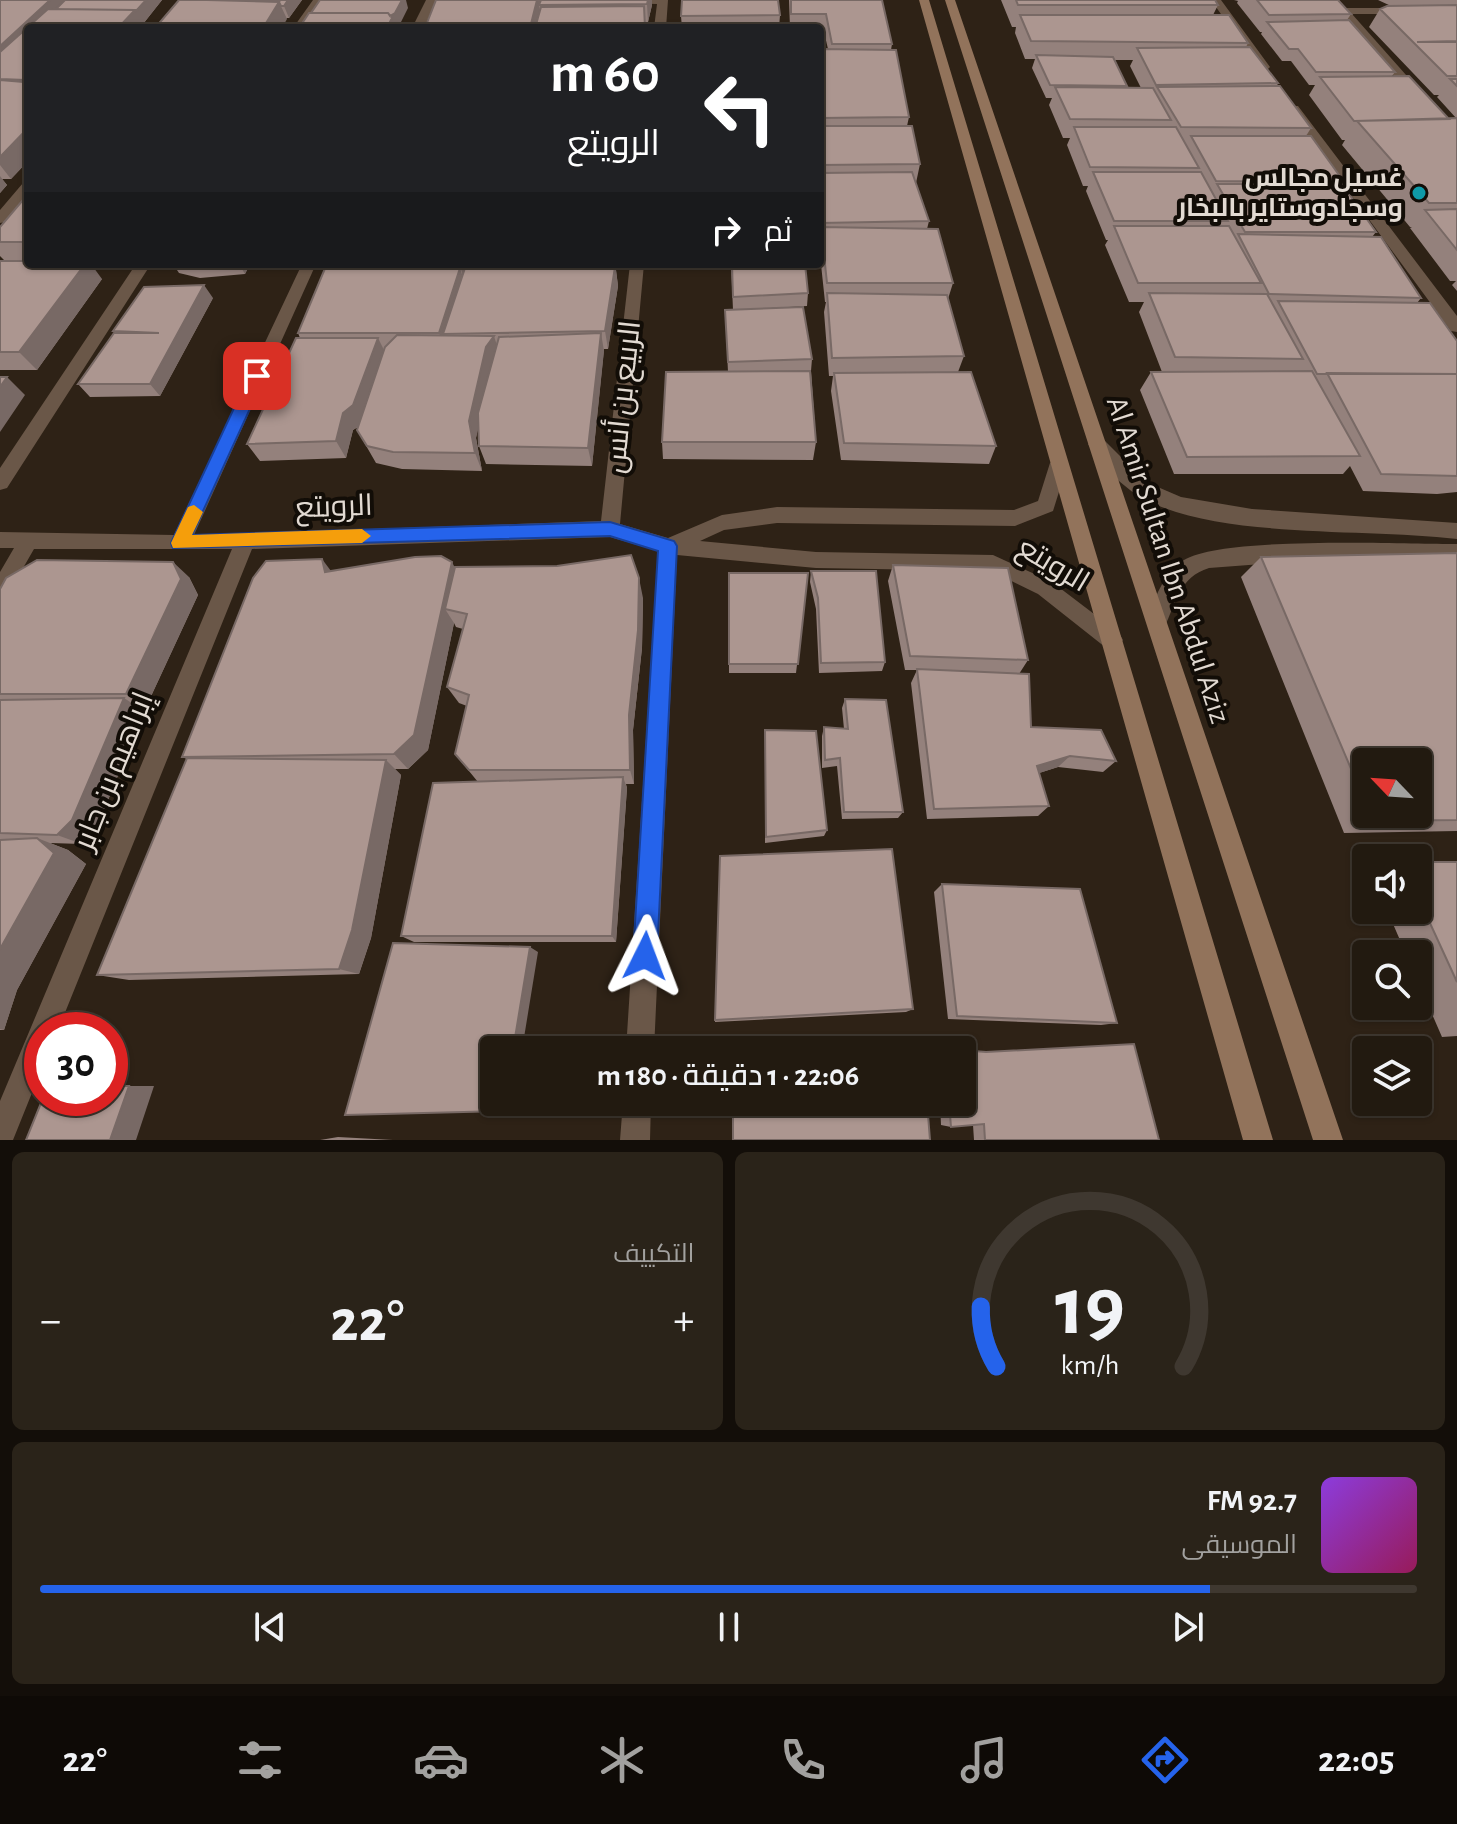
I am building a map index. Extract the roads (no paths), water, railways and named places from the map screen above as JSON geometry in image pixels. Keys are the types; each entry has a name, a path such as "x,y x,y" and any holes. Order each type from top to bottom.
{"street":[{"path":"302,24 318,0"},
{"path":"420,24 431,0"},
{"path":"613,0 663,0 660,24"},
{"path":"924,0 1258,1140"},
{"name":"Al Amir Sultan Ibn Abdul Aziz","path":"950,0 1328,1140"},
{"path":"1216,0 1457,327"},
{"path":"1333,0 1426,105"},
{"path":"1342,11 1457,11"},
{"path":"0,219 24,191"},
{"path":"0,483 141,268"},
{"path":"180,543 307,268"},
{"name":"الربيع بن أنس","path":"610,529 637,268"},
{"path":"1097,444 1125,474 1156,497 1198,509 1258,519 1419,526 1457,531"},
{"name":"الرويتع","path":"668,546 722,523 777,515 1015,518 1046,506 1059,463"},
{"name":"الرويتع","path":"0,540 180,543 610,529 668,546 816,560 993,563 1045,588 1112,640"},
{"name":"إبراهيم بن جابر","path":"51,1012 246,539"},
{"path":"0,590 29,540"},
{"path":"641,1036 668,546"},
{"path":"1157,622 1168,589 1193,564 1255,556 1457,552"},
{"name":"إبراهيم بن جابر","path":"0,1136 24,1078"},
{"path":"635,1140 636,1116"}],"place":[{"name":"غسيل مجالس وسجادوستاير بالبخار","path":"1419,193"}]}
